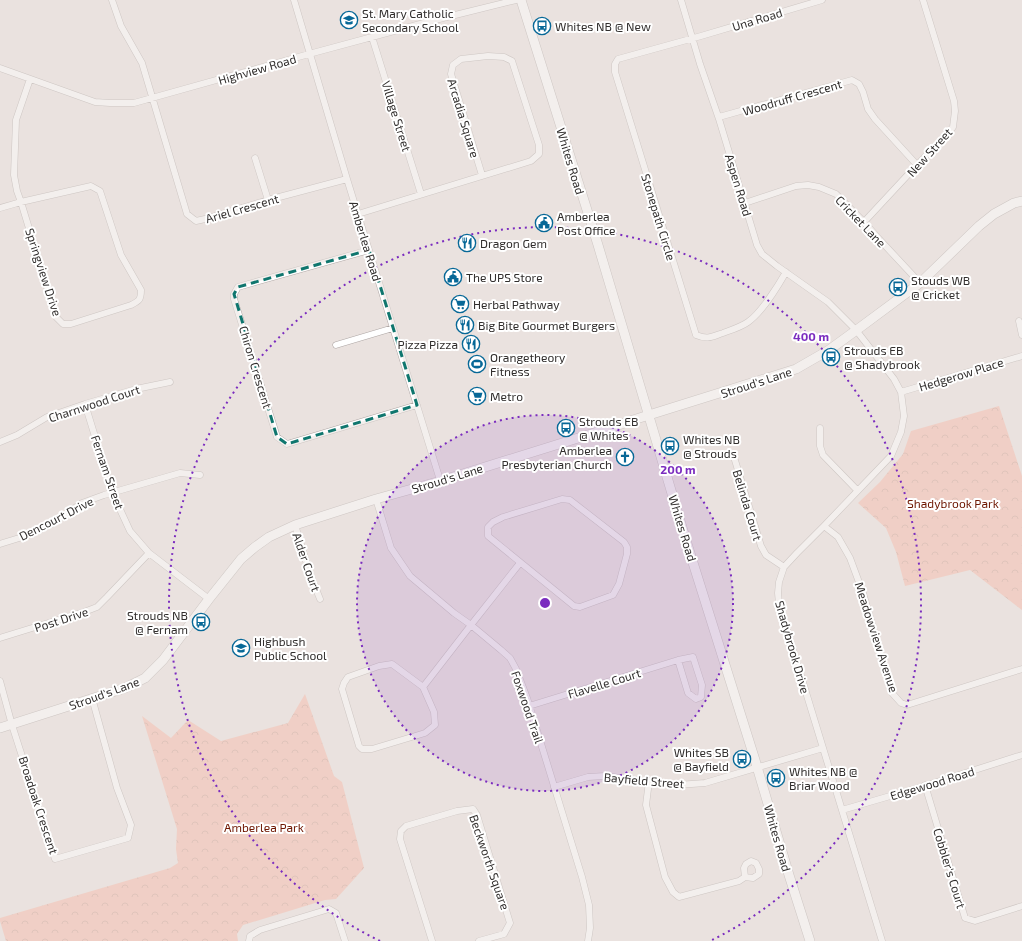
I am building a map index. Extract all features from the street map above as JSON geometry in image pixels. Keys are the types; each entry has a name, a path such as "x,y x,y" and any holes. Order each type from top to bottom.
{"street":[{"path":"112,0 121,26 142,63 152,98"},
{"name":"Amberlea Road","path":"294,0 347,179 440,480"},
{"name":"Highview Road","path":"0,68 95,102 134,103 372,37 516,0"},
{"name":"Whites Road","path":"521,0 598,245 686,541 810,941"},
{"name":"Aspen Road","path":"681,0 709,92 719,117 757,245 762,254 828,302 856,330"},
{"name":"Una Road","path":"692,38 822,0"},
{"name":"New Street","path":"864,222 953,127 955,111 954,101 923,0"},
{"name":"Village Street","path":"372,37 421,194"},
{"name":"Stonepath Circle","path":"692,38 618,59 615,64 615,72 696,335 704,338 710,337 730,331 748,322 757,315 786,272"},
{"name":"Arcadia Square","path":"358,214 531,161 539,154 539,145 512,61 504,57 488,56 461,59 453,65 450,74 482,175"},
{"path":"21,202 14,176 16,120 30,79"},
{"name":"Woodruff Crescent","path":"719,117 852,80 859,84 864,92 868,109 875,119 917,165"},
{"name":"Ariel Crescent","path":"152,98 187,214 196,221 347,179"},
{"path":"255,158 268,200"},
{"name":"Cricket Lane","path":"745,202 796,186 808,185 819,187 836,194 920,283"},
{"name":"Springview Drive","path":"0,208 21,202 91,186 100,191 121,255 141,290 141,296 138,301 131,305 71,324 63,324 56,317 21,202"},
{"name":"Stroud's Lane","path":"0,728 125,688 144,678 163,660 241,559 270,537 295,525 796,369 829,350 920,283 979,226 994,214 1022,200"},
{"name":"Chiron Crescent","path":"369,250 238,286 234,294 277,437 287,444 417,405"},
{"path":"1019,321 1022,335"},
{"path":"336,345 393,328"},
{"name":"Shadybrook Drive","path":"856,330 894,379 901,392 904,416 901,432 891,456 784,567 779,582 778,593 779,604 882,941"},
{"name":"Hedgerow Place","path":"901,392 1022,356"},
{"name":"Charnwood Court","path":"0,442 17,435 47,417 136,389 170,382"},
{"name":"Fernam Street","path":"85,404 112,492 130,531 149,553 209,599"},
{"path":"820,428 820,446 823,455 857,490"},
{"name":"Belinda Court","path":"734,457 761,546 766,555 784,567"},
{"name":"Dencourt Drive","path":"0,544 29,535 53,523 82,503 112,492 180,473 200,475"},
{"name":"Foxwood Trail","path":"376,499 391,548 410,576 501,650 510,658 516,669 529,706 582,877 589,905 590,928 588,941"},
{"path":"562,499 570,500 624,542 627,547 627,554 619,584 613,596 580,607 574,606 520,563 488,536 488,527 493,522 503,517 562,499"},
{"name":"Alder Court","path":"295,525 310,574 320,599"},
{"name":"Meadowview Avenue","path":"824,526 838,538 850,558 863,593 892,693 901,703 907,705 1022,669"},
{"name":"Post Drive","path":"0,638 97,607 149,553"},
{"path":"423,687 520,563"},
{"name":"Flavelle Court","path":"529,706 678,660 693,657 702,685 701,697 696,699 688,693 678,660"},
{"path":"392,664 423,687 434,712 435,725 425,732 372,749 362,749 342,689 348,677 379,666 392,664"},
{"path":"0,681 12,724"},
{"name":"Broadoak Crescent","path":"12,724 55,859 128,838 131,825 117,788 92,698"},
{"name":"Bayfield Street","path":"554,787 588,777 599,776 678,784 705,783 823,748"},
{"name":"Edgewood Road","path":"842,810 1022,755"},
{"path":"649,781 646,805 665,877 673,892 678,897 739,881 745,877"},
{"name":"Cobbler's Court","path":"925,785 966,918 975,921 1022,906"},
{"name":"Beckworth Square","path":"432,941 400,839 401,830 406,826 457,811 473,809 477,815 510,923 504,934 479,941"},
{"path":"249,941 250,936 260,930 329,909 336,913 345,941"}],"highlighted area":[{"path":"369,250 417,405 287,444 277,437 234,294 238,287"}],"green space":[{"name":"Shadybrook Park","path":"999,406 1022,476 1022,610 970,570 905,586 896,552 886,528 858,503 880,482 903,454 911,431"},
{"name":"Amberlea Park","path":"305,694 334,776 342,782 364,868 336,899 325,900 243,925 237,934 238,941 6,941 0,918 170,868 178,863 176,849 177,829 142,716 171,738 188,720 221,741 288,723"}],"place":[{"name":"St. Mary Catholic Secondary School","path":"349,20"},
{"name":"Whites NB @ New","path":"542,26"},
{"name":"Amberlea Post Office","path":"544,223"},
{"name":"Dragon Gem","path":"467,243"},
{"name":"The UPS Store","path":"453,277"},
{"name":"Stouds WB @ Cricket","path":"898,287"},
{"name":"Herbal Pathway","path":"460,304"},
{"name":"Big Bite Gourmet Burgers","path":"465,325"},
{"name":"Pizza Pizza","path":"471,344"},
{"name":"Strouds EB @ Shadybrook","path":"831,357"},
{"name":"Orangetheory Fitness","path":"477,364"},
{"name":"Metro","path":"477,396"},
{"name":"Strouds EB @ Whites","path":"566,428"},
{"name":"Whites NB @ Strouds","path":"670,446"},
{"name":"Amberlea Presbyterian Church","path":"625,457"},
{"name":"Strouds NB @ Fernam","path":"201,622"},
{"name":"Highbush Public School","path":"241,648"},
{"name":"Whites SB @ Bayfield","path":"742,759"},
{"name":"Whites NB @ Briar Wood","path":"776,778"}]}
